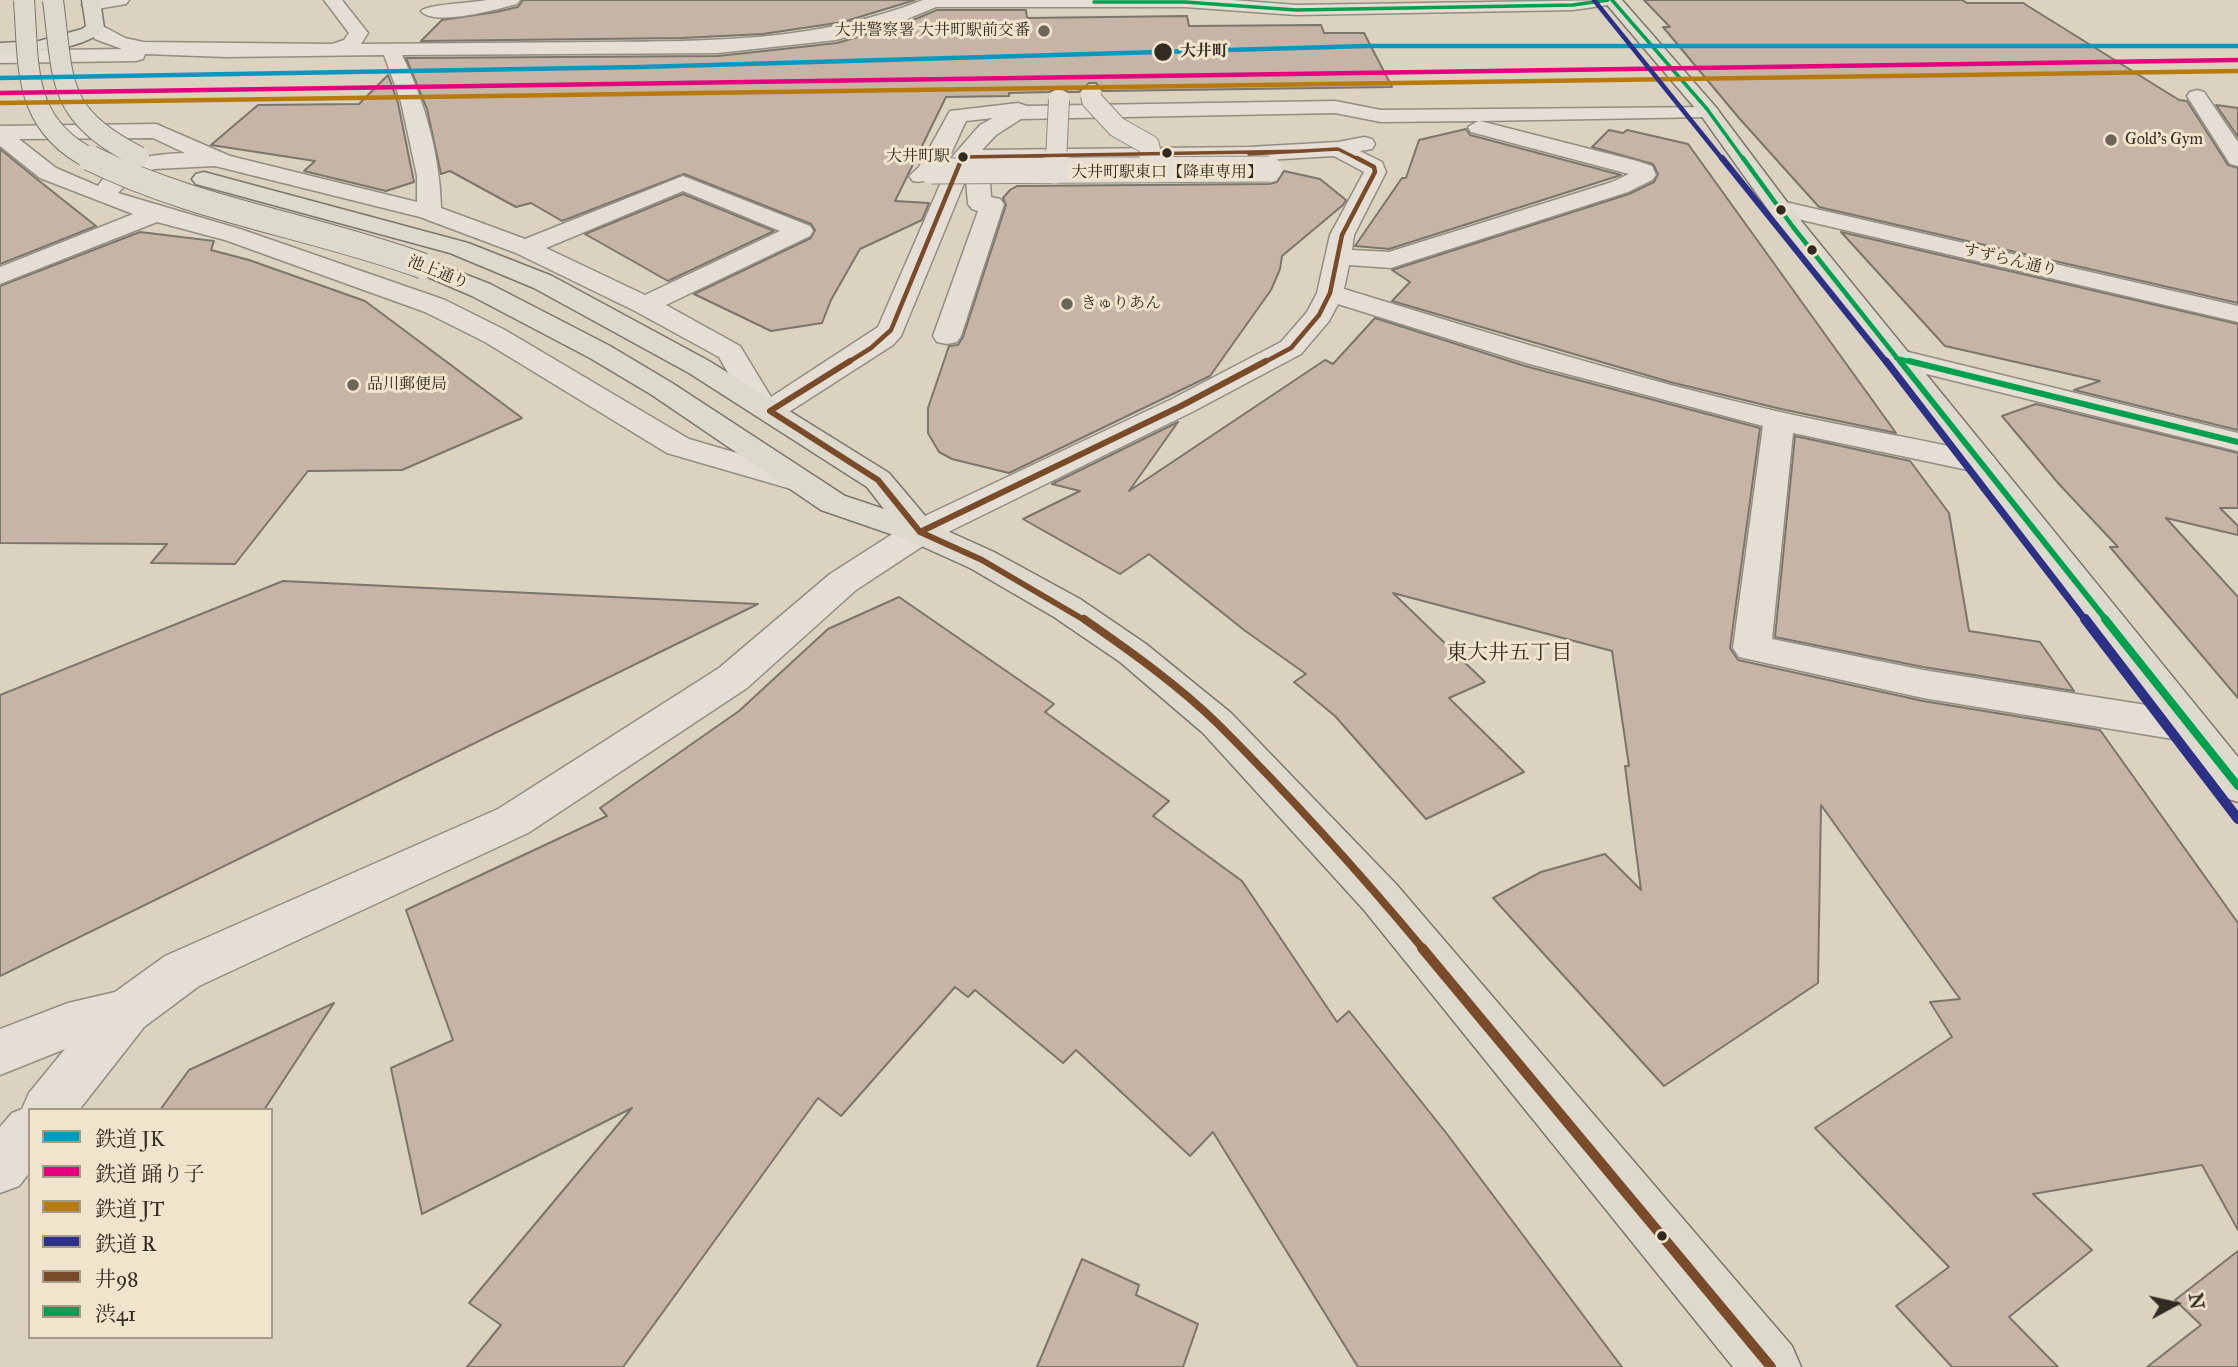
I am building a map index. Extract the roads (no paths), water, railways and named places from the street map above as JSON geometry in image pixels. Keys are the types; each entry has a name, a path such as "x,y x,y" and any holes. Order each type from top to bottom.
{"main road":[{"name":"池上通り","path":"24,0 29,75 35,99 47,125 72,148 108,168 151,184 358,243 481,290 600,352 662,389 832,503 920,532 982,560 1067,608 1133,653 1217,723 1380,897 1770,1367"},
{"name":"池上通り","path":"52,0 58,62 68,96 82,118 105,139 140,157 181,173 459,248 543,282 699,367 878,480 920,532"},
{"path":"1610,0 1688,84 1896,358 2238,786"},
{"path":"0,49 62,43 95,28 91,3"}],"street":[{"path":"91,3 120,0"},
{"path":"333,0 359,33 351,44 335,50"},
{"path":"95,28 102,35 119,43 143,48 226,51 335,50 415,30 467,10 511,0"},
{"path":"1223,0 1281,10 1573,5 1610,0"},
{"path":"415,30 691,47 775,43 849,31 937,1 1245,3 1420,0"},
{"path":"415,30 411,102 429,176 429,212"},
{"path":"0,57 162,55 226,51"},
{"path":"1383,105 1384,132 1378,138 1338,149 975,164 926,173 958,116 982,111 1056,109 1091,97 1278,94 1383,105 1458,114 1708,111"},
{"path":"2197,96 2238,159"},
{"path":"1091,97 1117,127"},
{"path":"0,134 156,131 222,161 429,212 525,248 645,305 730,352 765,407 871,348 891,330 975,164 988,130 1001,120 1028,111 1335,107 1360,109 1383,105"},
{"path":"1056,109 1117,127 1149,145 1154,170"},
{"path":"1055,171 1056,109"},
{"path":"1338,257 1391,260 1620,187 1644,176 1644,172 1629,166 1479,127 1458,114"},
{"path":"0,134 48,173 155,214 234,235 435,306 495,336 678,446 798,481"},
{"path":"49,1108 127,1011 182,971 513,821 733,678 843,582 920,532 1283,354 1298,342 1319,315 1331,293 1342,235 1376,172 1374,167 1366,162 1338,149"},
{"path":"105,195 119,175 139,167 161,162 222,161"},
{"path":"975,164 1012,173 1269,169"},
{"path":"947,336 992,204 979,204 975,164"},
{"path":"525,248 683,183 801,231 645,305"},
{"name":"すずらん通り","path":"1781,208 2238,314"},
{"path":"0,276 155,214"},
{"path":"1331,293 1536,357 1779,421 1982,463"},
{"path":"1896,358 2238,442"},
{"path":"1779,421 1752,648 1923,684 2191,727"},
{"path":"0,1052 68,1024 127,1011"},
{"path":"0,1167 28,1133"}],"rail line":[{"name":"R","path":"1594,0 1906,386 2238,819"},
{"name":"JK","path":"0,78 641,67 1366,46 2238,46"},
{"name":"踊り子","path":"0,93 2238,60"},
{"name":"JT","path":"0,103 2238,71"}],"place":[{"name":"大井警察署 大井町駅前交番","path":"1044,31"},
{"name":"大井町","path":"1163,52"},
{"name":"Gold's Gym","path":"2111,140"},
{"name":"大井町駅東口【降車専用】","path":"1167,153"},
{"name":"大井町駅","path":"963,157"},
{"name":"きゅりあん","path":"1067,304"},
{"name":"品川郵便局","path":"353,385"}],"district":[{"name":"東大井五丁目","path":"1509,654"}]}
